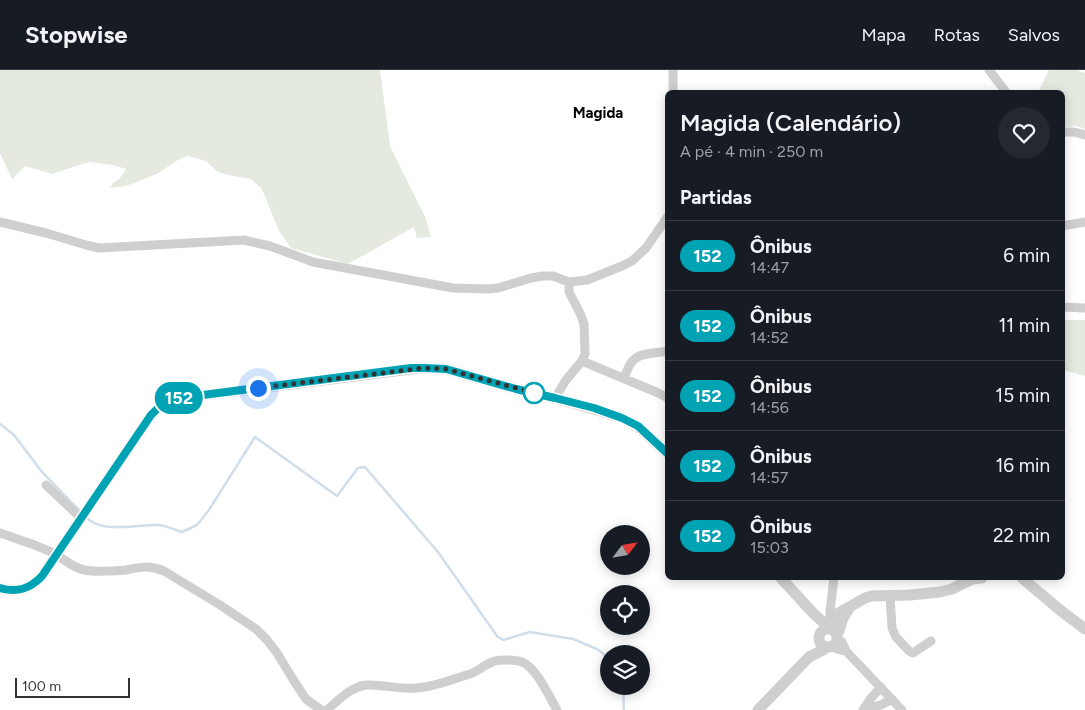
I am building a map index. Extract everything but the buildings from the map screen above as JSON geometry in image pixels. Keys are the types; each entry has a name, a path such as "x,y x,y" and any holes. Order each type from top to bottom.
{"street":[{"path":"673,70 673,90"},
{"path":"989,70 1004,90"},
{"path":"1065,132 1085,135"},
{"path":"0,222 98,248 244,240 270,246 313,262 453,288 498,288 525,279 543,276 553,276 570,282 587,280 622,266 632,261 646,248 665,220"},
{"path":"1065,225 1085,222"},
{"path":"555,398 566,380 582,362 585,354 584,324 569,292 570,282"},
{"path":"1065,307 1085,308"},
{"path":"624,380 629,364 635,358 644,354 665,352"},
{"path":"582,362 665,396"},
{"path":"0,588 16,590 27,588 42,576 151,415 163,404 174,399 424,368 446,369 516,389 594,408 630,422 665,451"},
{"path":"46,485 81,518"},
{"path":"0,533 51,552 71,566 86,570 125,570 148,566 164,571 256,629 277,653 306,699 321,710"},
{"path":"783,580 815,615 817,630 839,631 850,606"},
{"path":"834,580 829,632 837,649 846,651 902,710"},
{"path":"758,710 809,657 815,645 829,632 850,606 872,596 930,593 947,590 972,580"},
{"path":"1024,580 1085,629"},
{"path":"890,595 892,628 896,637 913,653 931,641"},
{"path":"327,710 346,694 359,687 372,686 408,689 429,686 470,674 495,660 506,660 522,662 532,669 557,710"},
{"path":"863,710 881,687"},
{"path":"863,710 882,705 892,699"}],"shaded area":[{"path":"0,70 380,70 390,146 426,219 431,237 417,238 414,227 348,264 291,248 279,231 262,189 251,179 218,172 206,161 187,156 157,174 126,186 110,188 126,169 113,165 89,162 52,174 25,166 12,179 0,153"},
{"path":"1049,70 1077,70 1085,73 1085,129 1076,126 1065,127 1065,90 1039,90"},
{"path":"1065,320 1085,320 1085,376 1065,371"}],"waterway":[{"path":"0,424 14,435 42,472 81,512"},
{"path":"87,518 102,526 159,525 182,532 197,525 209,510 255,437 337,496 358,468 365,467 438,552 497,636 503,640 530,632 573,639 600,651"},
{"path":"623,695 624,710"}],"bus line":[{"name":"152","path":"0,588 22,590 32,585 42,576 151,415 163,404 174,399 411,368 446,369 516,389 594,408 613,415 638,426 665,451"}],"district":[{"name":"Magida","path":"598,113"}],"route":[{"path":"258,388 411,368 435,368 446,369 538,394 534,393"}]}
